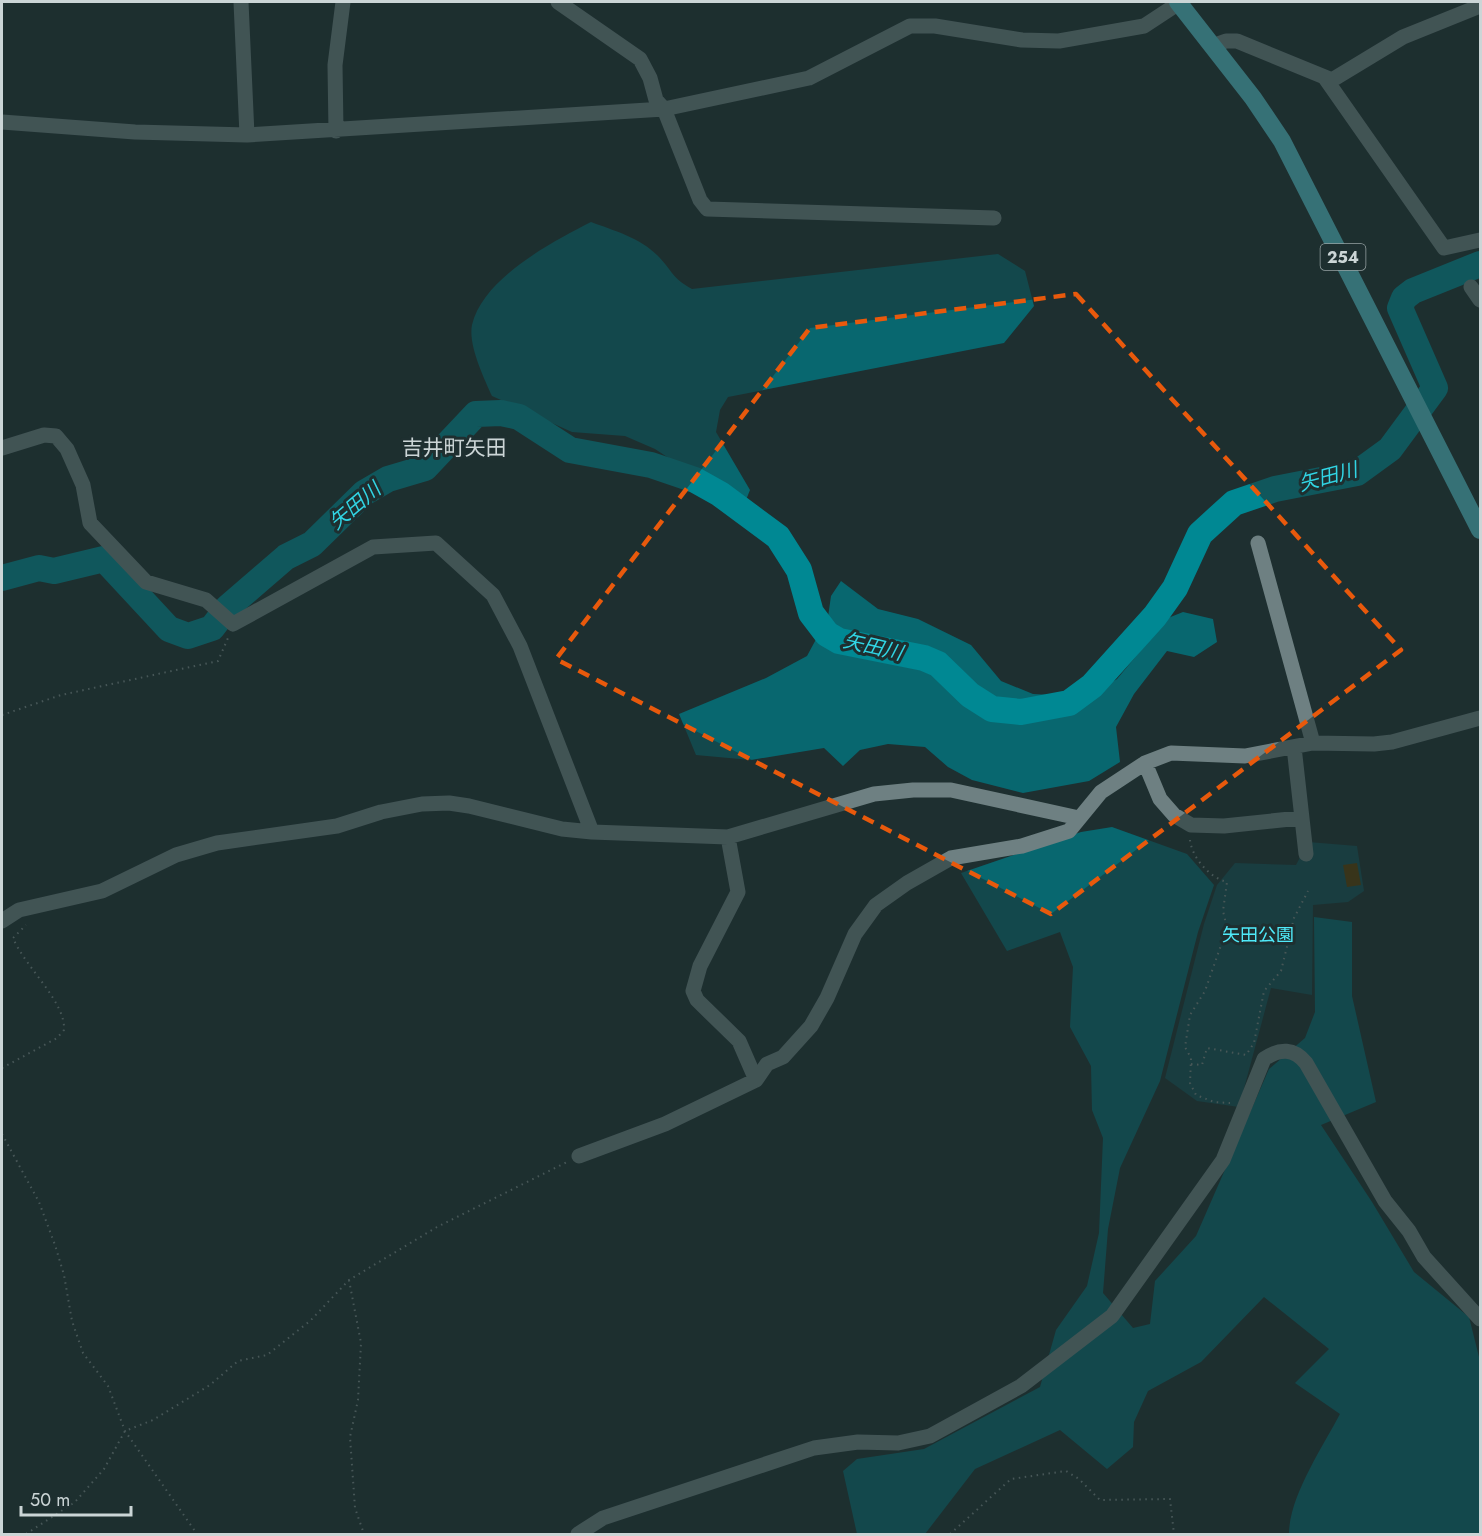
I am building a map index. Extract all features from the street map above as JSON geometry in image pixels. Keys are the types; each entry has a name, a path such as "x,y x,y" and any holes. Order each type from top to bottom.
{"highway":[{"name":"254","path":"1178,2 1253,98 1282,141 1480,530"}],"street":[{"path":"241,2 247,135"},
{"path":"336,131 335,65 343,2"},
{"path":"558,2 639,59 650,78 656,100 664,109 700,200 707,209 994,218"},
{"path":"2,122 135,132 247,135 664,109 809,78 910,26 935,26 1022,40 1059,41 1089,38 1144,26 1178,2"},
{"path":"1212,46 1226,41 1237,41 1332,80 1403,37 1480,6"},
{"path":"1325,78 1444,248 1480,240"},
{"path":"1471,287 1480,300"},
{"path":"2,448 44,435 57,436 67,449 83,485 90,523 146,582 206,600 233,624 373,547 436,543 493,596 504,615 520,646 592,832"},
{"path":"1258,543 1313,743"},
{"path":"579,1156 665,1124 756,1080 767,1064 783,1057 811,1026 827,998 855,934 876,906 951,858 1022,846 1057,837 1069,831 1101,792 1145,763 1171,753 1245,756 1313,743 1392,742 1480,718"},
{"path":"1294,747 1300,818 1306,854"},
{"path":"1145,763 1160,799 1174,815 1191,825 1224,826 1300,818"},
{"path":"2,921 19,909 102,891 176,855 217,843 337,826 381,812 422,804 449,803 519,817 562,829 728,837 874,794 913,790 951,790 1079,818"},
{"path":"728,837 738,892 700,966 693,991 697,1000 739,1041 756,1080"},
{"path":"578,1534 603,1518 814,1448 858,1442 898,1443 930,1436 1021,1386 1113,1316 1223,1160 1264,1059 1283,1050 1298,1054 1315,1077 1385,1201 1424,1257 1480,1318"}],"path":[{"path":"2,715 61,695 218,662 233,624"},
{"path":"1187,823 1190,846 1196,857 1216,879 1227,882 1223,910 1227,928 1204,991 1190,1015 1185,1047 1191,1058 1190,1083 1196,1095 1214,1102 1245,1103"},
{"path":"1191,1064 1202,1065 1207,1047 1246,1055 1254,1043 1264,991 1281,971 1294,918 1308,891"},
{"path":"2,1068 57,1038 64,1030 58,1006 27,965 13,939 26,924"},
{"path":"2,1134 39,1202 56,1245 72,1321 83,1353 108,1386 125,1431 197,1534"},
{"path":"26,1534 75,1502 104,1468 125,1431 153,1420 210,1385 238,1361 267,1355 310,1321 349,1280 437,1227 579,1156"},
{"path":"349,1280 361,1343 358,1400 350,1437 355,1508 364,1534"},
{"path":"950,1534 1011,1479 1066,1471 1079,1479 1100,1500 1170,1499 1174,1534"}],"highlighted area":[{"path":"1076,294 1401,650 1051,914 556,659 810,328"}],"green space":[{"name":"矢田公園","path":"1308,842 1357,846 1364,891 1348,902 1313,905 1312,995 1271,988 1239,1107 1197,1101 1165,1078 1204,924 1217,885 1235,863 1296,865"}],"shaded area":[{"path":"591,222 627,236 652,250 676,278 692,289 998,254 1025,271 1034,306 1004,343 728,397 720,410 716,432 750,490 744,505 727,509 706,498 684,468 655,449 625,436 572,432 492,396 472,342 472,325 479,308 504,277 521,263"},
{"path":"841,581 878,609 918,619 971,645 1001,681 1033,694 1089,697 1117,679 1168,618 1183,612 1213,619 1217,642 1194,657 1167,651 1134,694 1116,727 1120,762 1089,781 1023,793 972,780 948,767 925,747 888,744 860,750 843,766 824,748 751,760 696,755 679,714 766,678 807,656 828,617 831,596"},
{"path":"1112,827 1187,854 1214,885 1198,932 1160,1081 1120,1168 1108,1229 1103,1293 1133,1328 1150,1324 1155,1281 1196,1236 1269,1069 1305,1038 1315,1012 1314,917 1352,922 1352,996 1376,1102 1321,1125 1372,1202 1414,1272 1469,1317 1480,1361 1480,1534 1289,1534 1290,1520 1300,1489 1340,1414 1295,1383 1329,1349 1264,1297 1201,1362 1148,1391 1134,1422 1133,1447 1107,1469 1060,1430 975,1469 925,1534 857,1534 843,1471 857,1459 924,1449 1040,1387 1056,1330 1087,1286 1099,1233 1103,1138 1092,1110 1091,1066 1070,1027 1073,967 1060,932 1007,951 961,873 1081,832"}],"building":[{"path":"1357,863 1361,885 1347,887 1343,865"}],"waterway":[{"name":"矢田川","path":"2,578 39,568 54,571 104,559 169,629 188,636 212,628 228,607 286,557 312,544 364,493 388,479 425,468 476,414 501,413 519,417 570,450 651,465 695,480 720,494 778,537 799,570 811,613 827,634 839,641 924,658 938,664 970,695 992,709 1021,712 1069,703 1092,686 1155,616 1175,588 1200,534 1234,503 1275,489 1357,473 1390,449 1435,388 1400,308 1404,298 1413,291 1480,264"}],"district":[{"name":"吉井町矢田","path":"454,448"}]}
